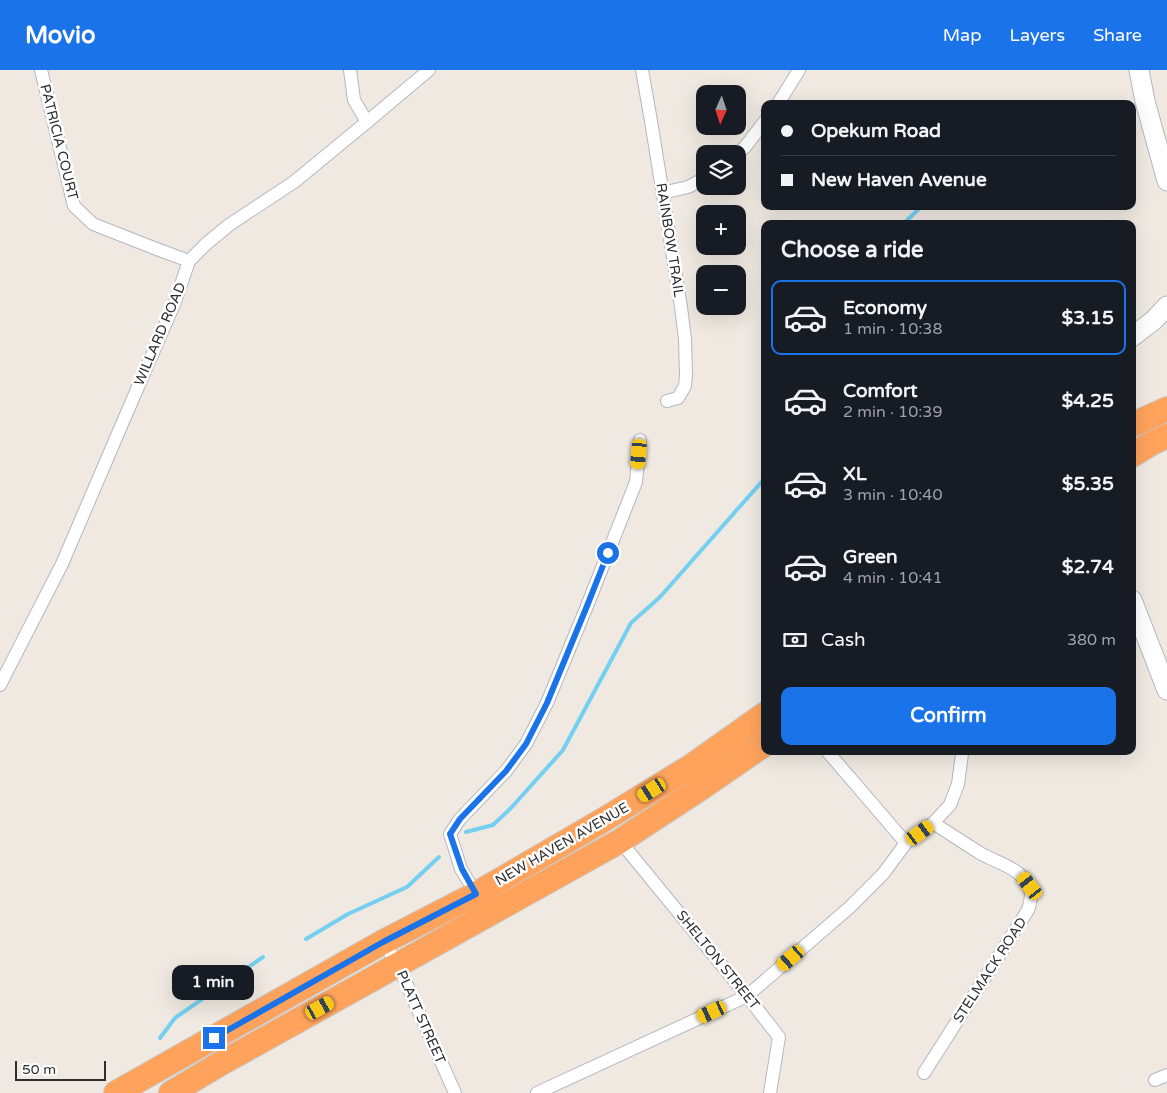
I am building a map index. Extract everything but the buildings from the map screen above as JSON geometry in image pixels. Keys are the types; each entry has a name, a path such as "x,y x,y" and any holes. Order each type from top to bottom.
{"highway":[{"path":"1136,423 1167,409"},
{"path":"1136,453 1167,436"},
{"name":"NEW HAVEN AVENUE","path":"116,1093 383,942 476,894 600,822 690,768 761,717"},
{"name":"NEW HAVEN AVENUE","path":"171,1093 620,840 761,747"}],"main road":[{"path":"1138,70 1167,181"},
{"path":"1136,334 1154,320 1167,306"},
{"path":"1136,610 1167,690"}],"street":[{"name":"PATRICIA COURT","path":"41,70 74,206 93,224 189,261"},
{"path":"350,70 354,100 368,122"},
{"name":"WILLARD ROAD","path":"0,685 62,564 175,302 189,261 229,225 294,182 429,70"},
{"name":"RAINBOW TRAIL","path":"642,70 685,340 685,386 678,398 667,401"},
{"path":"781,100 800,70"},
{"path":"746,146 761,126"},
{"path":"662,192 688,187 696,183"},
{"path":"476,894 462,869 450,834 460,819 506,771 526,744 547,703 636,482 640,440"},
{"path":"830,755 906,843"},
{"path":"537,1093 747,996 850,907 883,874 906,843 934,823 950,805 958,784 962,755"},
{"name":"STELMACK ROAD","path":"924,1073 1028,910 1032,898 1030,886 1022,876 981,854 934,823"},
{"name":"SHELTON STREET","path":"620,840 779,1037 770,1093"},
{"name":"PLATT STREET","path":"383,942 398,965 455,1093"},
{"path":"1155,1080 1167,1076"}],"waterway":[{"path":"907,220 918,210"},
{"path":"466,832 493,825 511,808 563,750 631,623 660,597 761,483"},
{"path":"306,939 348,914 407,887 439,857"},
{"path":"160,1038 175,1018 263,957"}],"route":[{"path":"214,1038 383,942 476,894 462,869 450,834 460,819 506,771 526,744 547,703 608,553"}]}
